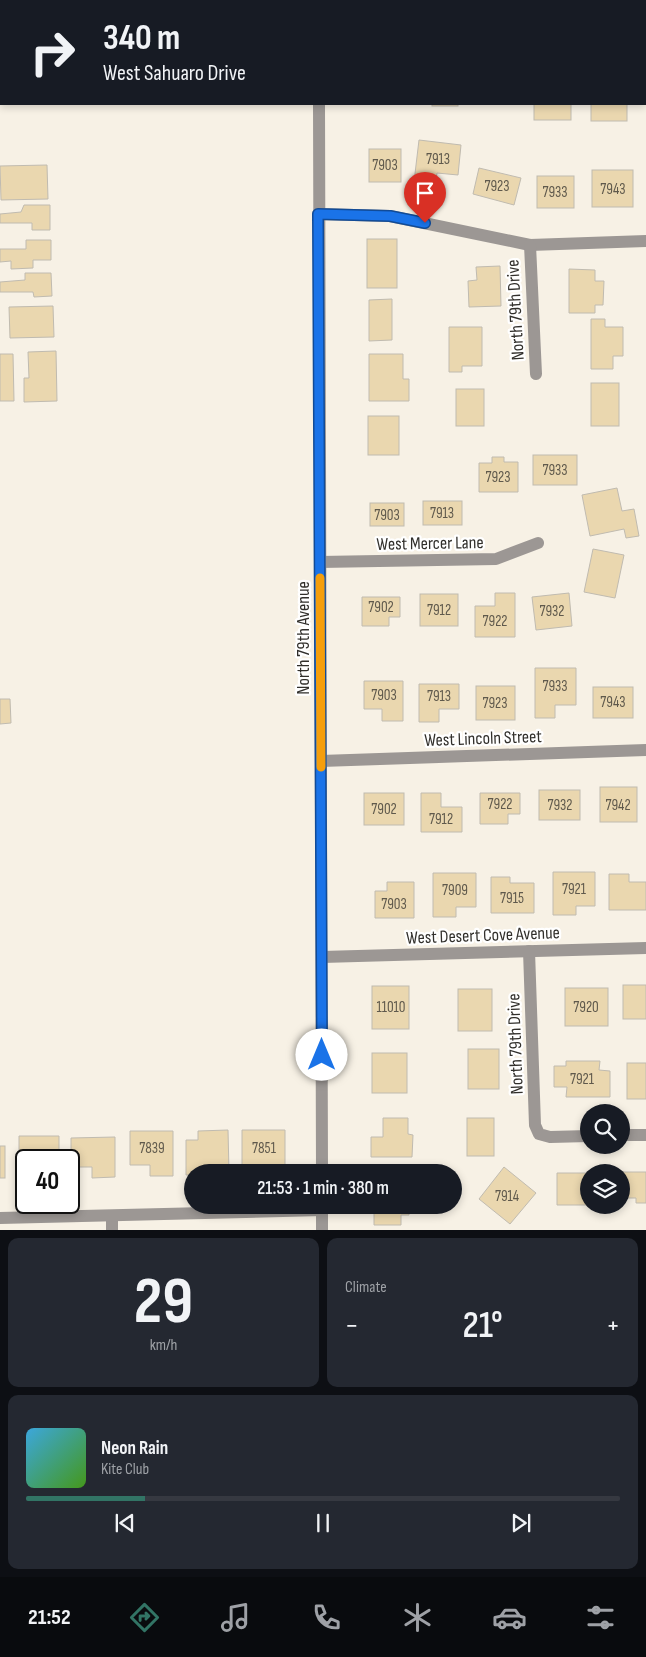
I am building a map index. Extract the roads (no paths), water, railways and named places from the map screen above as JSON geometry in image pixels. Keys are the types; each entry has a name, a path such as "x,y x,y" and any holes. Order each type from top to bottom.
{"street":[{"name":"North 79th Avenue","path":"319,105 322,1164"},
{"path":"318,214 390,216 530,245 646,241"},
{"name":"North 79th Drive","path":"530,245 536,374"},
{"name":"West Mercer Lane","path":"320,562 496,559 538,544"},
{"name":"West Lincoln Street","path":"321,761 646,750"},
{"name":"West Desert Cove Avenue","path":"322,957 646,948"},
{"name":"North 79th Drive","path":"528,951 535,1125 539,1134 550,1137 580,1136"},
{"path":"630,1135 646,1135"},
{"path":"0,1218 184,1213"},
{"path":"322,1214 322,1230"},
{"path":"112,1216 112,1230"}]}
